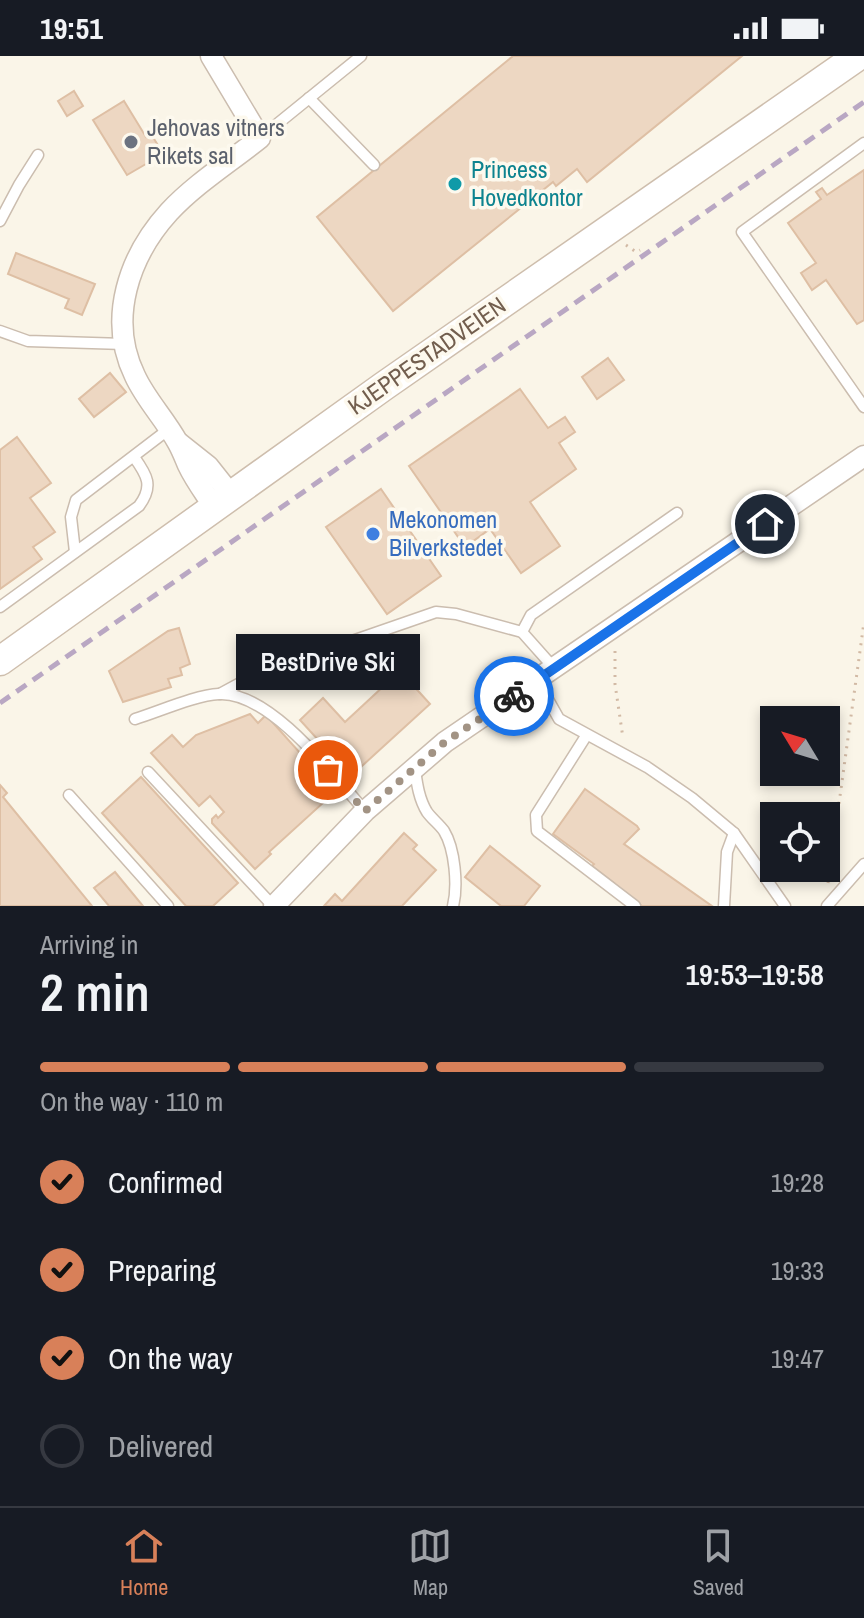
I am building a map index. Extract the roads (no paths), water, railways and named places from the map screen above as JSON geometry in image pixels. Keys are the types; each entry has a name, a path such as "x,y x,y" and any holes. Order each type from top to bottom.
{"main road":[{"name":"KJEPPESTADVEIEN","path":"0,661 222,501 858,56"}],"street":[{"path":"211,56 260,138 183,199 145,244 125,291 124,344 140,386 174,436 189,467 222,501"},
{"path":"273,906 365,811 445,742 864,456"}],"lane":[{"path":"260,138 361,56"},
{"path":"309,98 374,165"},
{"path":"864,143 742,232 864,407"},
{"path":"0,221 38,155"},
{"path":"0,331 28,341 124,344"},
{"path":"75,552 71,517 76,500 134,457 174,436"},
{"path":"0,607 139,506 150,485 148,476 134,457"},
{"path":"522,632 531,615 677,513"},
{"path":"135,719 220,694 257,674 436,612 456,614 522,632 546,674 559,719 647,767 692,798 734,833 785,906"},
{"path":"220,694 241,699 282,720 365,811"},
{"path":"586,736 536,815 537,831 635,906"},
{"path":"415,768 418,793 426,811 445,833 452,855 453,906"},
{"path":"148,772 273,906"},
{"path":"69,795 168,906"},
{"path":"724,906 727,852 734,833"},
{"path":"830,902 864,864"}],"railway":[{"path":"0,703 864,102"}],"place":[{"name":"Jehovas vitners Rikets sal","path":"131,142"},
{"name":"Princess Hovedkontor","path":"455,184"},
{"name":"Mekonomen Bilverkstedet","path":"373,534"},
{"name":"BestDrive Ski","path":"328,770"}]}
